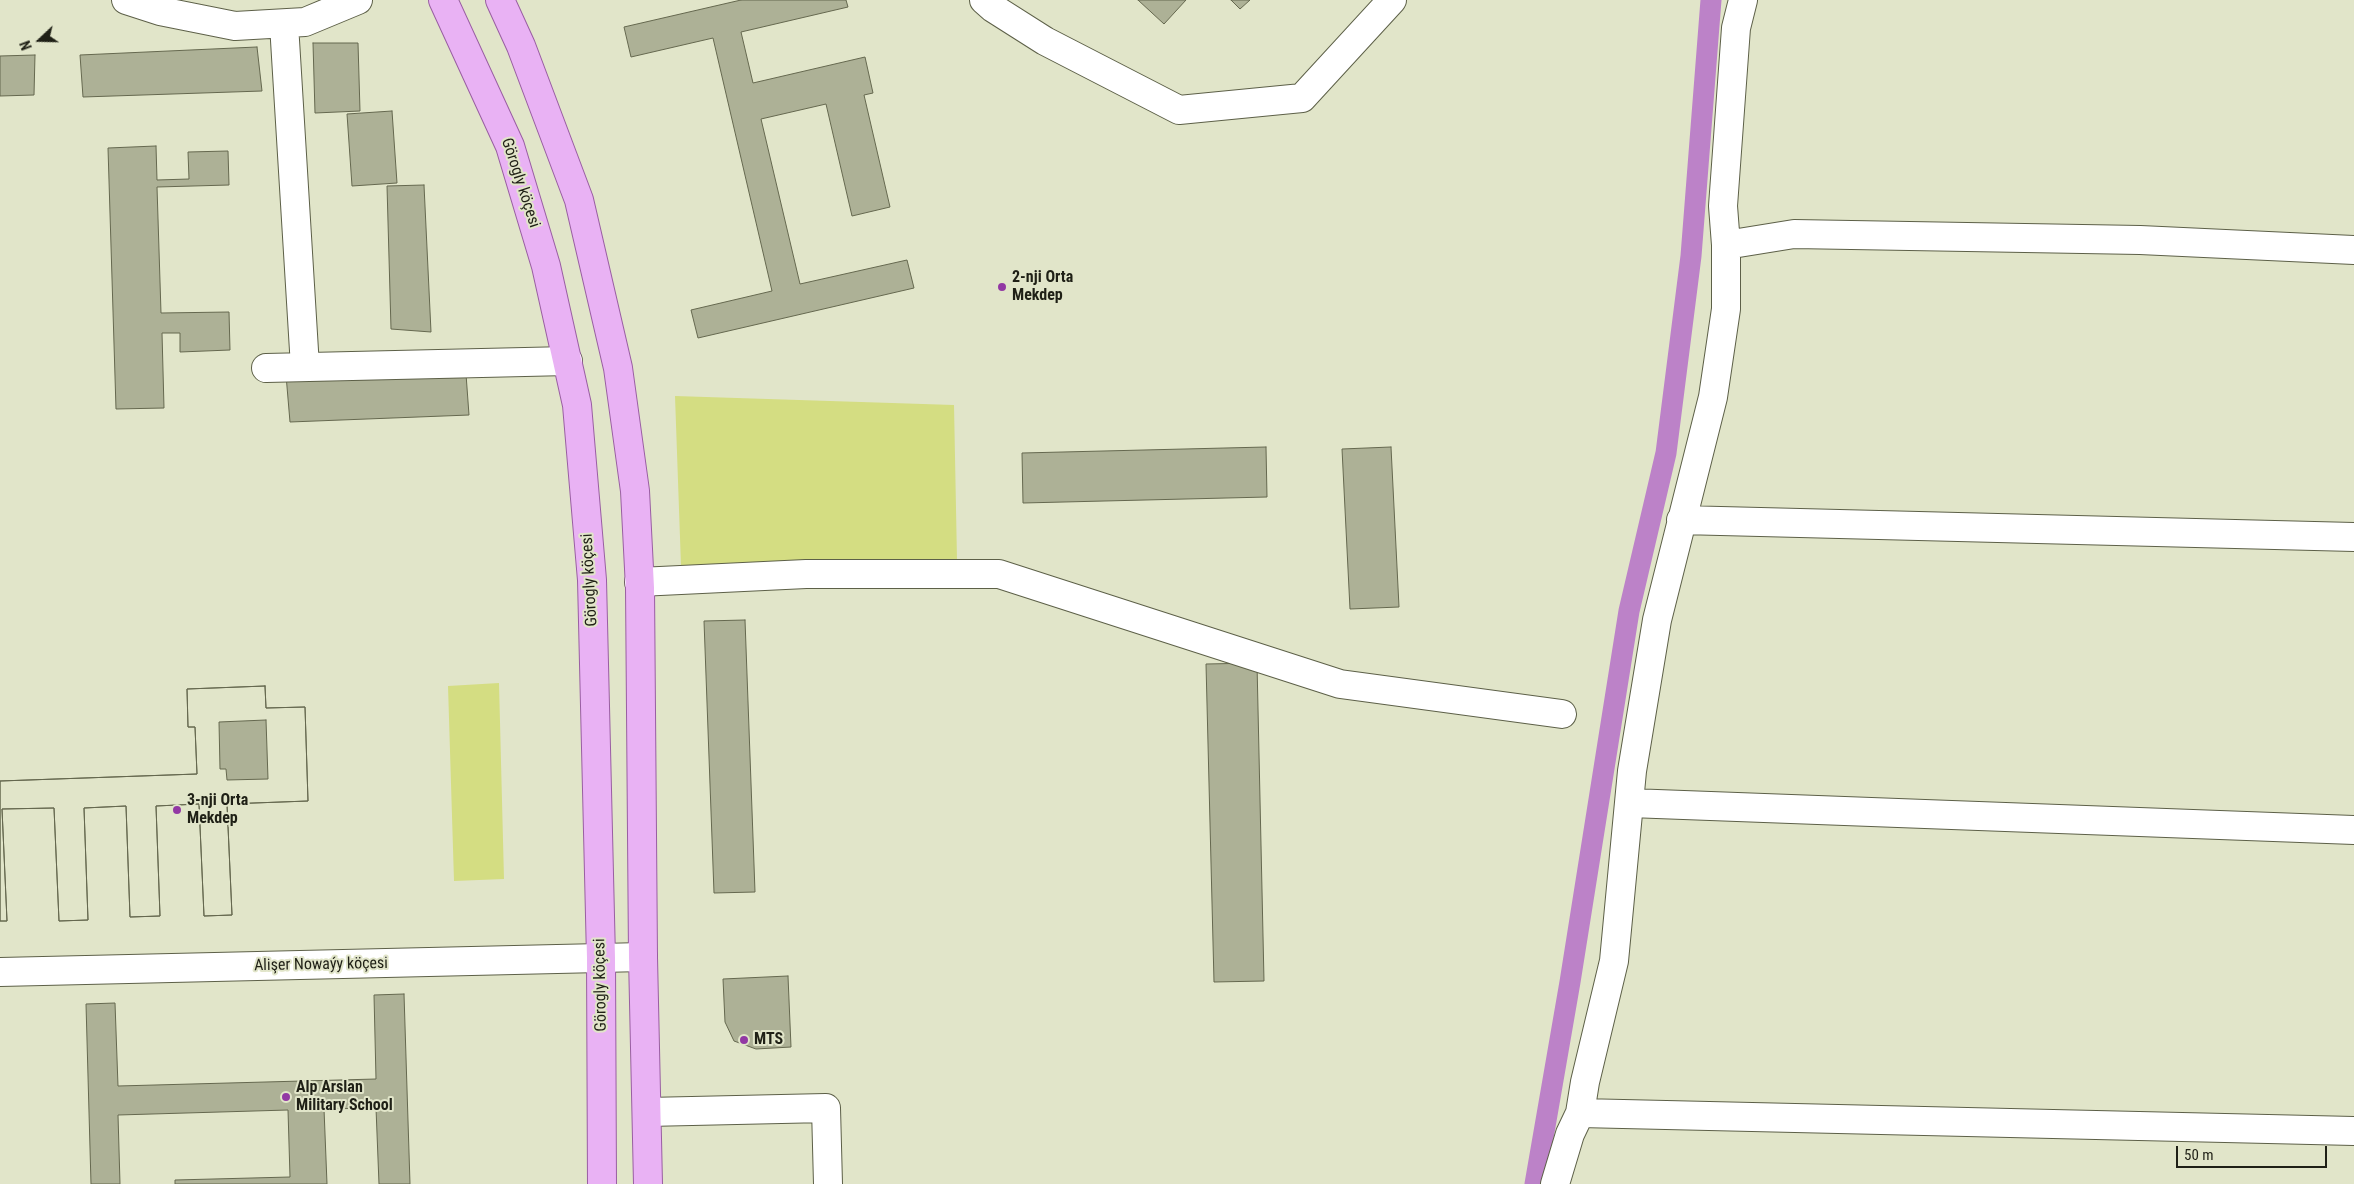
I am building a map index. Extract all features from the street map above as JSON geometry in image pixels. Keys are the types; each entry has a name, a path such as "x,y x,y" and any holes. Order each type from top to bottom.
{"main road":[{"name":"Görogly köçesi","path":"443,0 510,146 546,266 577,405 592,580 601,958 602,1184"},
{"path":"500,0 521,46 579,200 618,368 635,491 639,582 643,957 648,1184"}],"street":[{"path":"126,0 160,10 235,26 305,22 358,0"},
{"path":"984,0 993,8 1045,41 1179,110 1302,98 1392,0"},
{"path":"1555,1184 1570,1134 1580,1113 1585,1082 1614,961 1624,837 1630,803 1632,771 1657,620 1713,396 1726,308 1726,245 1723,206 1736,28 1742,0"},
{"path":"284,24 305,366"},
{"path":"1726,245 1794,234 2140,240 2354,250"},
{"path":"266,368 568,361"},
{"path":"1682,520 2354,537"},
{"path":"639,582 806,574 999,574 1340,684 1562,714"},
{"path":"1630,803 2354,830"},
{"name":"Alişer Nowaýy köçesi","path":"0,972 643,957"},
{"path":"647,1112 826,1108 828,1184"},
{"path":"1580,1113 2354,1131"}],"green space":[{"path":"675,396 954,405 957,560 681,566"},
{"path":"499,683 504,879 454,881 448,686"}],"building":[{"path":"741,0 846,0 848,7 741,32 753,83 865,57 873,93 864,95 890,207 852,216 826,104 761,119 800,284 907,260 914,288 698,338 691,310 772,291 713,38 631,57 624,27"},
{"path":"1138,0 1186,0 1164,24"},
{"path":"1231,0 1250,0 1240,9"},
{"path":"313,43 358,43 360,111 315,113"},
{"path":"257,47 262,91 83,97 80,55"},
{"path":"35,55 34,95 0,96 0,56"},
{"path":"392,111 397,183 352,186 347,114"},
{"path":"156,146 157,180 189,179 188,152 228,151 229,185 157,187 161,313 229,312 230,350 180,352 180,333 162,333 164,408 116,409 108,148"},
{"path":"424,185 431,332 391,329 387,186"},
{"path":"466,374 469,415 290,422 286,375"},
{"path":"1266,447 1267,497 1023,503 1022,453"},
{"path":"1391,447 1399,607 1350,609 1342,449"},
{"path":"745,620 755,892 714,893 704,621"},
{"path":"1257,663 1264,981 1214,982 1206,664"},
{"path":"265,686 266,708 305,707 308,801 227,804 232,915 204,916 199,804 156,806 160,916 130,917 126,806 84,808 88,920 59,921 54,808 2,809 7,921 0,921 0,781 197,774 195,727 188,727 187,689","holes":["266,720 268,779 227,780 226,769 220,769 219,722"]},
{"path":"265,686 266,708 305,707 308,801 227,804 232,915 204,916 199,804 156,806 160,916 130,917 126,806 84,808 88,920 59,921 54,808 2,809 7,921 0,921 0,781 197,774 195,727 188,727 187,689"},
{"path":"788,976 791,1047 756,1049 734,1041 725,1022 723,979"},
{"path":"404,994 410,1184 379,1184 376,1108 324,1109 327,1184 175,1184 175,1180 290,1177 288,1110 118,1115 120,1184 91,1184 86,1004 115,1003 118,1086 376,1079 374,995"}],"waterway":[{"path":"1535,1184 1570,982 1629,611 1666,453 1691,256 1711,0"}],"place":[{"name":"2-nji Orta Mekdep","path":"1002,287"},
{"name":"3-nji Orta Mekdep","path":"177,810"},
{"name":"MTS","path":"744,1040"},
{"name":"Alp Arslan Military School","path":"286,1097"}]}
